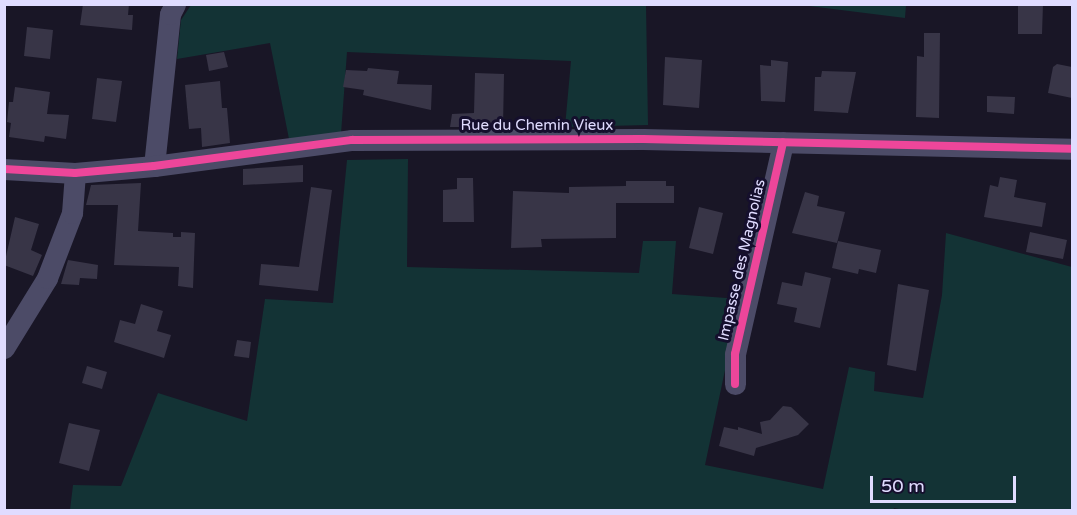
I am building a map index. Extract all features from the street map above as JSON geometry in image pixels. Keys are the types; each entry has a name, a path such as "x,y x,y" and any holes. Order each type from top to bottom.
{"street":[{"path":"154,166 170,14 175,4"},
{"name":"Rue du Chemin Vieux","path":"4,169 75,174 352,140 643,139 1072,149"},
{"name":"Impasse des Magnolias","path":"735,384 735,354 783,142"},
{"path":"4,348 47,278 72,213 75,174"}],"green space":[{"path":"191,5 646,5 648,125 565,127 571,61 347,52 341,134 289,139 270,43 177,59 181,20"},
{"path":"801,5 906,5 905,18"},
{"path":"408,159 407,267 639,273 643,241 676,241 672,294 740,299 705,465 823,489 849,367 875,372 874,391 923,398 942,295 946,233 1072,267 1072,510 904,510 894,508 893,510 70,510 73,485 121,486 158,393 247,421 265,299 333,303 347,160"}],"building":[{"path":"83,4 129,4 128,15 133,15 132,30 80,25"},
{"path":"1018,4 1043,4 1042,34 1018,34"},
{"path":"27,27 53,30 50,59 24,56"},
{"path":"924,33 940,33 939,118 916,117 917,56 924,57"},
{"path":"224,52 228,67 209,71 206,55"},
{"path":"665,57 702,60 699,108 663,105"},
{"path":"771,60 788,62 785,102 761,101 760,65 771,66"},
{"path":"1057,64 1072,67 1072,98 1048,93 1053,67"},
{"path":"368,68 399,71 397,84 432,85 431,110 363,95 364,90 343,87 346,70 367,71"},
{"path":"822,71 856,72 848,113 814,111 815,77 821,77"},
{"path":"475,73 504,74 503,127 450,127 452,114 474,113"},
{"path":"97,78 122,81 116,122 92,119"},
{"path":"220,81 222,108 227,108 230,143 202,147 201,128 189,129 185,85"},
{"path":"15,87 50,92 47,114 69,115 66,139 45,136 44,142 9,137 11,123 7,122 9,102 13,102"},
{"path":"987,96 1015,97 1014,114 987,112"},
{"path":"303,165 303,182 243,185 243,169"},
{"path":"1000,177 1017,180 1014,197 1046,203 1042,227 984,217 990,185 998,187"},
{"path":"457,178 473,178 474,222 443,222 443,190 457,189"},
{"path":"626,181 666,181 666,186 674,186 674,203 616,203 616,238 541,239 542,247 511,248 513,191 569,193 569,187 626,186"},
{"path":"141,183 138,231 173,233 173,237 181,237 181,232 195,233 193,288 178,286 179,267 114,265 118,205 86,205 91,185"},
{"path":"311,187 332,190 318,291 259,285 261,264 299,267"},
{"path":"805,192 819,196 817,206 845,212 837,243 792,233"},
{"path":"699,207 723,213 713,254 689,248"},
{"path":"15,217 39,224 31,250 42,255 33,276 4,265"},
{"path":"1030,232 1067,240 1063,259 1026,252"},
{"path":"838,241 881,250 876,273 859,269 858,274 832,268"},
{"path":"68,260 98,265 97,279 80,278 79,285 61,284"},
{"path":"805,272 831,278 820,328 794,322 797,308 777,304 782,282 802,286"},
{"path":"898,284 929,290 916,371 887,365"},
{"path":"141,304 163,311 157,331 171,335 164,358 114,342 120,320 135,324"},
{"path":"237,340 251,342 249,358 234,356"},
{"path":"87,366 107,372 102,389 82,383"},
{"path":"783,406 791,407 809,424 798,435 756,448 754,456 719,446 724,427 738,430 738,427 762,434 760,422 770,420"},
{"path":"69,423 100,430 89,471 59,463"}],"cycle path":[{"path":"4,169 75,173 154,166 352,140 643,139 1072,149"},
{"path":"735,384 735,354 783,142"}]}
